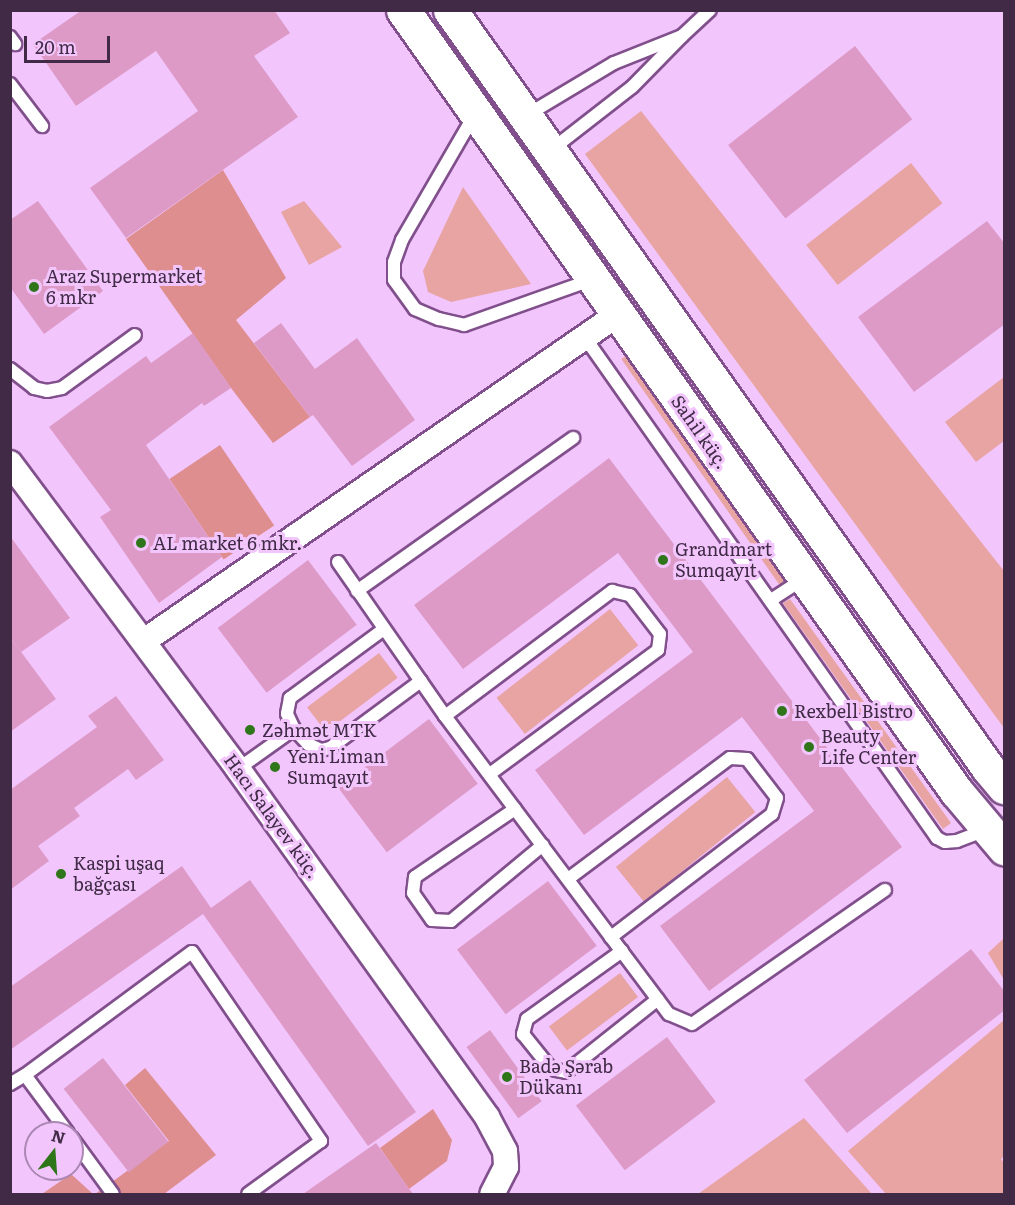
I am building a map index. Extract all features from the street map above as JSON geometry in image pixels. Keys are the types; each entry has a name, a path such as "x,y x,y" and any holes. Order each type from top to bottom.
{"main road":[{"name":"Sahil küç.","path":"403,10 956,791 996,838"},
{"path":"450,10 988,768 1005,787"}],"street":[{"path":"144,641 586,339 617,315"},
{"name":"Hacı Salayev küç.","path":"10,463 238,769 498,1133 505,1151 506,1167 496,1188"}],"lane":[{"path":"550,151 632,87 710,10"},
{"path":"525,116 614,63 682,36"},
{"path":"10,84 42,126"},
{"path":"475,113 402,240 394,262 394,280 415,309 439,319 464,324 592,279"},
{"path":"10,369 34,388 47,391 62,388 135,335"},
{"path":"586,339 937,838 945,843 996,838"},
{"path":"357,591 573,438"},
{"path":"338,562 445,716 669,1014 692,1024 885,890"},
{"path":"771,600 804,578"},
{"path":"445,716 612,591 630,595 660,634 658,650 489,774"},
{"path":"384,629 290,698 287,714 294,729 308,744 321,750 330,748 421,681"},
{"path":"238,769 294,729"},
{"path":"568,879 730,758 747,759 777,798 772,814 611,937"},
{"path":"515,809 415,877 413,893 432,920 451,921 543,845"},
{"path":"622,951 527,1019 523,1034 551,1069 566,1072 658,999"},
{"path":"10,1084 192,952 321,1141 248,1194"},
{"path":"25,1075 59,1121"},
{"path":"84,1154 114,1194"}],"shaded area":[{"path":"641,111 1004,571 1004,728 585,154"},
{"path":"911,163 942,203 838,285 806,245"},
{"path":"223,170 286,278 236,320 310,417 273,443 231,388 126,239"},
{"path":"463,187 531,284 451,302 428,292 423,271"},
{"path":"304,201 342,247 309,265 281,212"},
{"path":"627,355 787,584 781,588 621,359"},
{"path":"1004,377 1004,441 976,462 945,422"},
{"path":"220,445 274,525 224,560 169,479"},
{"path":"790,599 951,823 943,829 783,603"},
{"path":"610,609 638,645 525,734 497,698"},
{"path":"379,653 398,678 326,732 307,707"},
{"path":"727,777 755,812 644,902 616,867"},
{"path":"1004,938 1004,980 988,953"},
{"path":"620,973 638,997 567,1051 549,1027"},
{"path":"1004,1020 1004,1156 1001,1159 1004,1163 1004,1194 886,1194 848,1151"},
{"path":"145,1068 216,1155 164,1194 95,1194 169,1141 125,1085"},
{"path":"433,1109 452,1140 447,1161 409,1189 380,1148"},
{"path":"804,1118 872,1194 698,1194"},
{"path":"61,1181 79,1181 93,1194 42,1194"}],"building":[{"path":"82,10 274,10 290,33 254,56 298,117 126,238 90,188 198,111 156,51 76,106 33,44"},
{"path":"855,46 912,119 785,218 728,145"},
{"path":"38,201 103,291 44,334 10,287 10,220"},
{"path":"987,221 1005,244 1005,324 914,392 858,317"},
{"path":"281,323 315,369 357,338 415,420 352,466 313,415 310,417 254,343"},
{"path":"193,333 231,388 204,406 202,403 146,445 222,557 159,603 100,517 111,510 49,427 146,356 151,363"},
{"path":"609,458 902,847 709,991 660,926 814,811 742,717 584,835 535,770 693,652 618,553 463,669 414,605"},
{"path":"10,536 70,618 21,652 10,637"},
{"path":"308,560 357,625 267,693 218,628"},
{"path":"10,637 56,699 10,732"},
{"path":"116,696 164,760 136,780 128,769 74,808 80,816 38,846 49,861 10,890 10,790 97,727 88,716"},
{"path":"429,719 478,784 387,852 338,788"},
{"path":"182,866 211,908 250,880 416,1112 368,1146 203,914 10,1050 10,987"},
{"path":"548,881 597,946 506,1014 457,950"},
{"path":"971,949 1005,992 1005,1010 847,1133 804,1080"},
{"path":"490,1030 542,1101 518,1118 467,1047"},
{"path":"667,1037 716,1102 625,1170 576,1106"},
{"path":"103,1058 168,1142 129,1172 64,1089"},
{"path":"376,1143 413,1194 303,1194"}],"place":[{"name":"Araz Supermarket 6 mkr","path":"34,287"},
{"name":"AL market 6 mkr.","path":"141,543"},
{"name":"Grandmart Sumqayıt","path":"663,560"},
{"name":"Rexbell Bistro","path":"782,711"},
{"name":"Zəhmət MTK","path":"250,730"},
{"name":"Beauty Life Center","path":"809,747"},
{"name":"Yeni Liman Sumqayıt","path":"275,767"},
{"name":"Kaspi uşaq bağçası","path":"61,874"},
{"name":"Badә Şәrab Dükanı","path":"507,1077"}]}
